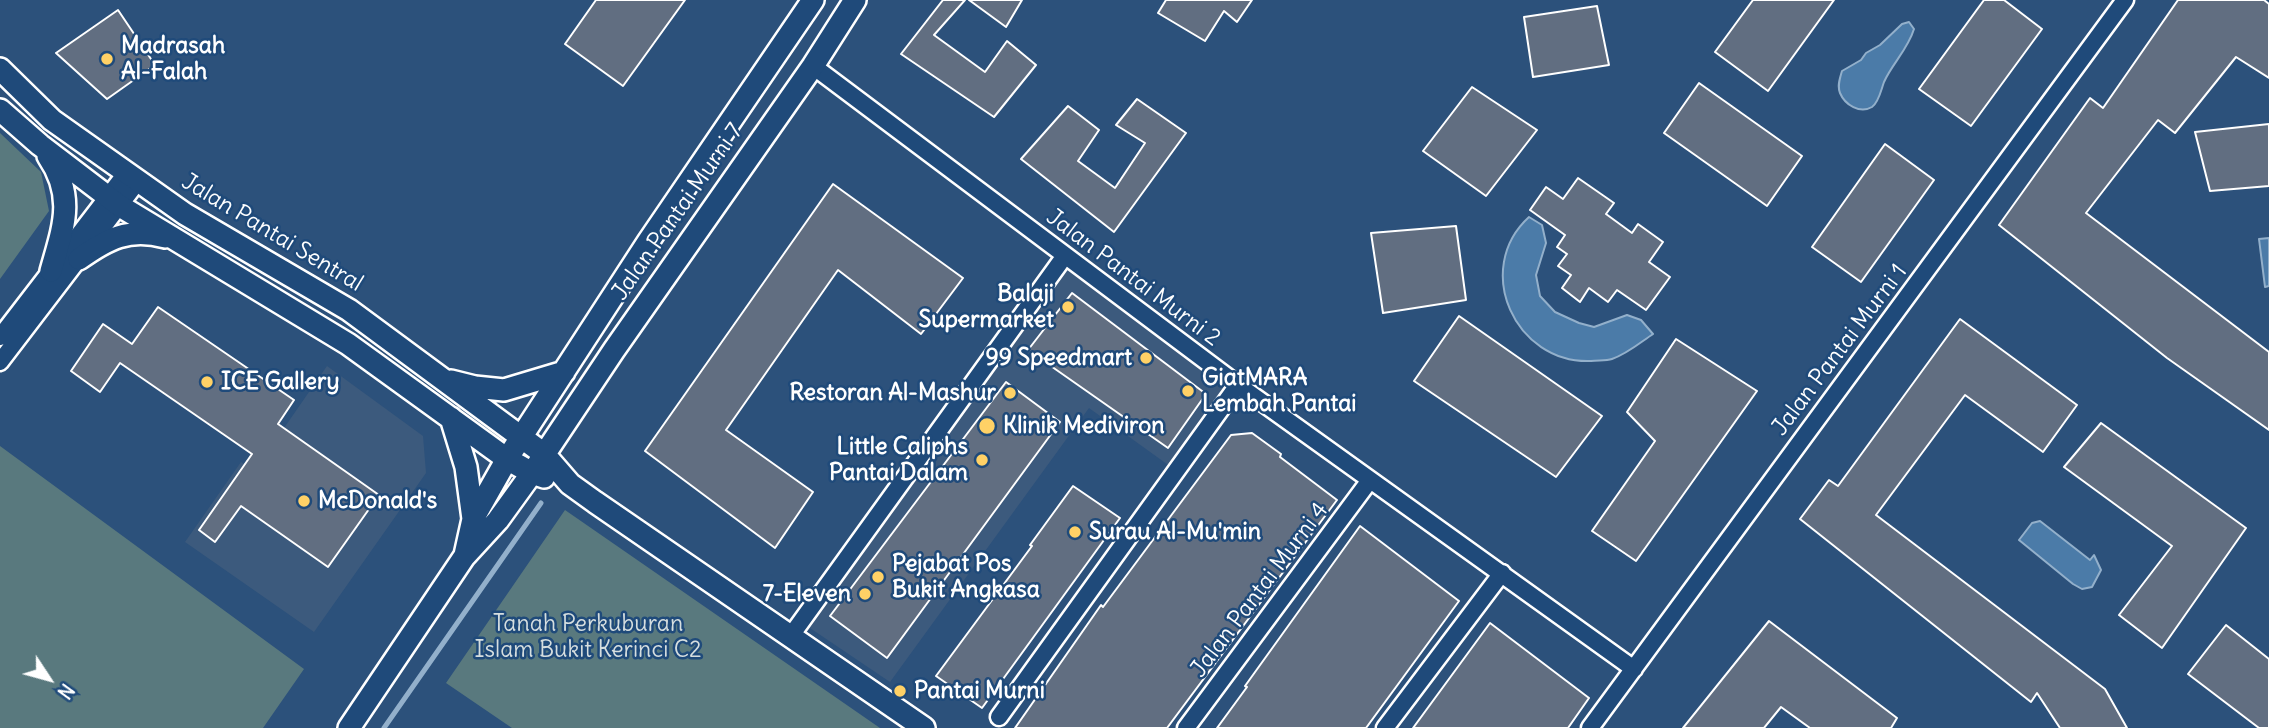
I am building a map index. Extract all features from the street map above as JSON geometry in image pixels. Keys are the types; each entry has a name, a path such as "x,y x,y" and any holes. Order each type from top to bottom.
{"main road":[{"name":"Jalan Pantai Murni 7","path":"473,519 508,458 648,242 813,0"},
{"name":"Jalan Pantai Murni 7","path":"464,557 498,520 532,474 614,350 813,66 855,0"},
{"name":"Jalan Pantai Sentral","path":"0,69 52,120 185,214 349,310 544,454 570,484"},
{"path":"0,110 40,145 114,201 348,344 532,474 570,484 924,728"},
{"path":"40,145 55,167 64,187 65,209 51,271"},
{"path":"79,259 106,240 126,234 153,233 180,241"},
{"path":"442,379 475,387 504,390 564,372"},
{"path":"349,728 464,557 473,519 466,467 451,418"}],"street":[{"name":"Jalan Pantai Murni 1","path":"1590,728 2125,0"},
{"name":"Jalan Pantai Murni 2","path":"813,66 1238,385 1634,669"},
{"path":"0,337 51,271 133,176"},
{"path":"0,362 79,259 114,201"},
{"path":"790,637 1064,257"},
{"path":"999,717 1238,385"},
{"name":"Jalan Pantai Murni 4","path":"1186,728 1370,480"},
{"path":"1385,728 1502,573"}],"shaded area":[{"path":"1909,22 1914,29 1887,75 1876,102 1867,109 1849,105 1839,90 1842,71 1861,60 1902,24"},
{"path":"1529,217 1542,225 1546,243 1536,275 1540,296 1555,312 1594,327 1627,315 1641,320 1653,334 1618,357 1607,360 1564,358 1541,347 1523,330 1510,310 1504,286 1504,262 1512,238"},
{"path":"2269,238 2269,286 2265,287 2259,239"},
{"path":"1066,267 1228,387 1171,467 1089,408 890,682 807,626"},
{"path":"327,366 423,436 426,473 314,632 185,542 241,462 255,470"},
{"path":"2040,521 2090,560 2094,555 2101,570 2092,587 2082,589 2073,584 2019,540 2032,523"}],"green space":[{"path":"0,133 41,172 49,211 0,279"},
{"path":"0,446 304,669 263,728 0,728"},
{"name":"Tanah Perkuburan Islam Bukit Kerinci C2","path":"565,510 880,728 512,728 446,683"}],"building":[{"path":"596,0 685,0 623,86 565,44"},
{"path":"943,0 965,0 934,35 985,72 1007,41 1036,65 994,117 901,54"},
{"path":"969,0 1022,0 1006,27"},
{"path":"1166,0 1252,0 1237,22 1224,11 1205,41 1158,13"},
{"path":"1753,0 1834,0 1768,91 1715,52"},
{"path":"1984,0 2004,0 2042,29 1971,126 1919,89"},
{"path":"2178,0 2264,0 2269,4 2269,78 2236,57 2175,133 2158,120 2086,213 2269,352 2269,430 2167,358 1999,225 2090,98 2103,108"},
{"path":"1597,6 1609,65 1533,77 1524,17"},
{"name":"Madrasah Al-Falah","path":"118,10 155,65 107,99 56,53"},
{"path":"1699,83 1802,156 1767,206 1664,133"},
{"path":"1472,87 1537,130 1486,196 1423,151"},
{"path":"1137,99 1186,133 1114,232 1021,159 1068,106 1099,130 1078,161 1115,188 1145,143 1116,125"},
{"path":"2269,124 2269,186 2210,191 2195,132"},
{"path":"1885,144 1934,180 1861,282 1812,247"},
{"path":"1578,178 1614,203 1606,214 1632,233 1638,224 1663,242 1649,262 1670,277 1646,310 1617,290 1608,302 1589,288 1580,302 1562,288 1571,275 1558,266 1567,254 1557,247 1565,235 1530,210 1546,187 1563,199"},
{"path":"833,184 963,278 921,334 838,270 726,430 813,492 775,548 645,451"},
{"path":"1456,226 1466,300 1383,313 1371,233"},
{"path":"1072,293 1206,394 1168,448 1028,350"},
{"path":"158,307 294,400 278,424 379,495 328,567 241,506 215,542 199,530 252,454 120,363 100,392 71,371 103,324 132,344"},
{"path":"1459,316 1602,416 1556,477 1414,381"},
{"path":"1960,319 2077,405 2043,452 1965,395 1876,515 2105,689 2127,728 2060,728 2037,693 2031,702 1800,519 1829,480 1838,486"},
{"path":"1676,339 1757,391 1636,561 1592,531 1655,441 1627,412"},
{"path":"1006,382 1060,422 887,658 830,616"},
{"path":"2101,423 2246,528 2162,648 2119,615 2172,546 2064,467"},
{"path":"1252,433 1337,500 1167,728 1015,728 1101,605 1103,607 1231,435"},
{"path":"1073,486 1120,518 982,708 936,676"},
{"path":"1360,526 1459,601 1366,728 1217,728 1247,687 1245,686"},
{"path":"1769,621 1897,718 1891,728 1810,728 1781,707 1764,728 1683,728"},
{"path":"1490,623 1589,698 1568,728 1413,728"},
{"path":"2226,625 2269,659 2269,728 2259,728 2188,674"}],"waterway":[{"path":"384,728 541,503"}],"place":[{"name":"Madrasah Al-Falah","path":"107,59"},
{"name":"Balaji Supermarket","path":"1068,307"},
{"name":"99 Speedmart","path":"1146,358"},
{"name":"ICE Gallery","path":"207,382"},
{"name":"GiatMARA Lembah Pantai","path":"1188,391"},
{"name":"Restoran Al-Mashur","path":"1010,393"},
{"name":"Klinik Mediviron","path":"987,426"},
{"name":"Little Caliphs Pantai Dalam","path":"982,460"},
{"name":"McDonald's","path":"304,501"},
{"name":"Surau Al-Mu'min","path":"1075,532"},
{"name":"Pejabat Pos Bukit Angkasa","path":"878,577"},
{"name":"7-Eleven","path":"865,594"},
{"name":"Pantai Murni","path":"900,691"}]}
